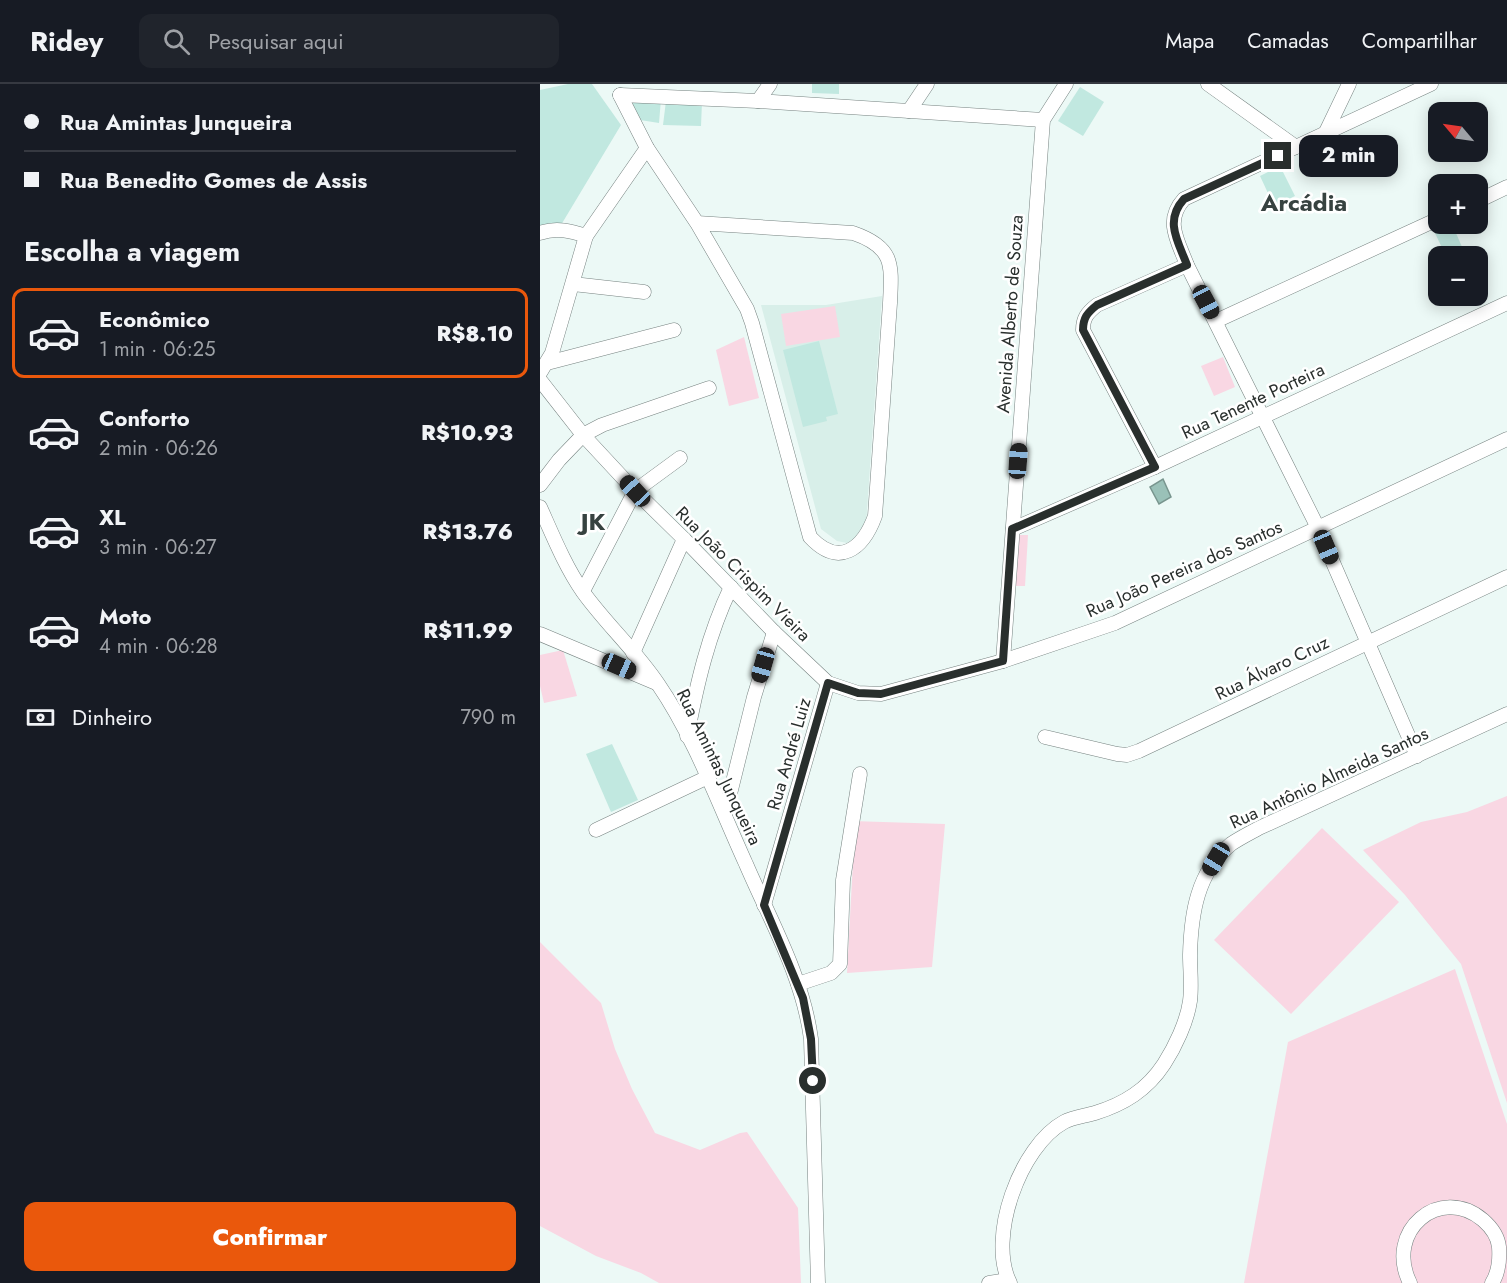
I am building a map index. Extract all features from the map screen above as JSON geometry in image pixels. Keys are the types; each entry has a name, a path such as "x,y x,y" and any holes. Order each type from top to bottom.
{"street":[{"path":"758,101 770,84"},
{"path":"909,111 927,84"},
{"name":"Avenida Alberto de Souza","path":"1003,661 1043,120 1066,84"},
{"path":"1208,84 1296,147"},
{"path":"1325,134 1348,84"},
{"path":"1417,756 1318,528 1187,265 1174,231 1173,218 1176,208 1184,199 1431,84"},
{"path":"697,223 853,233 872,239 886,254 891,271 890,303 874,516 869,531 859,545 844,552 829,551 819,546 810,537 752,323 740,296 697,223 647,148 621,89 758,101 1043,120"},
{"path":"544,368 573,284 586,236 647,148"},
{"path":"1488,196 1507,187"},
{"path":"1216,321 1428,224"},
{"path":"540,233 560,230 586,236"},
{"path":"1155,467 1083,330 1083,319 1088,311 1097,305 1187,265"},
{"path":"573,284 644,292"},
{"name":"Rua Tenente Porteira","path":"1012,529 1155,467 1507,303"},
{"path":"544,368 674,330"},
{"name":"Rua João Crispim Vieira","path":"540,380 583,435 635,491 774,632 828,683"},
{"path":"540,485 583,435 602,425 709,388"},
{"name":"Rua João Pereira dos Santos","path":"828,683 858,693 881,694 1003,661 1114,623 1507,439"},
{"path":"583,591 635,491 680,458"},
{"name":"Rua Amintas Junqueira","path":"540,507 565,563 583,591 658,684 687,736 725,814 798,984 808,1018 811,1039 818,1283"},
{"path":"633,653 684,539"},
{"name":"Rua Álvaro Cruz","path":"1046,737 1117,754 1139,751 1507,577"},
{"path":"687,736 703,658 718,613 731,587"},
{"path":"725,814 753,697 774,632"},
{"path":"540,634 658,684"},
{"name":"Rua André Luiz","path":"764,905 828,683"},
{"name":"Rua Antônio Almeida Santos","path":"1009,1282 1002,1258 1002,1237 1007,1212 1032,1150 1065,1121 1110,1108 1130,1099 1164,1064 1183,1025 1190,1001 1191,930 1194,905 1203,881 1216,859 1232,843 1259,828 1507,714"},
{"path":"798,984 831,973 840,964 843,880 860,774"},
{"path":"596,830 708,777"},
{"path":"1404,1279 1402,1251 1408,1233 1420,1218 1437,1209 1457,1208 1475,1213 1490,1226 1498,1243 1500,1262 1492,1283"},
{"path":"989,1283 1009,1282"}],"shaded area":[{"path":"882,296 866,524 859,537 847,543 837,541 821,529 761,305 826,305"},
{"path":"835,306 840,337 786,346 781,314"},
{"path":"744,337 759,398 729,406 716,350"},
{"path":"1223,357 1235,387 1214,396 1201,366"},
{"path":"1163,479 1171,497 1159,504 1150,487"},
{"path":"1018,535 1028,535 1025,586 1015,586"},
{"path":"563,650 577,696 544,703 540,686 540,655"},
{"path":"1507,796 1507,1103 1461,964 1405,895 1363,850 1421,822 1467,812"},
{"path":"852,821 945,824 932,967 847,973 854,843"},
{"path":"1322,828 1399,902 1291,1014 1214,940"},
{"path":"540,942 601,1003 615,1049 632,1089 655,1133 700,1150 747,1132 798,1208 801,1283 659,1283 641,1273 596,1256 540,1226"},
{"path":"1455,969 1507,1124 1507,1283 1244,1283 1288,1042"}],"building":[{"path":"568,84 592,84 621,125 561,225 540,231 540,90"},
{"path":"812,84 839,84 839,94 812,93"},
{"path":"1080,87 1104,102 1083,136 1058,121"},
{"path":"630,98 661,99 659,123 640,120"},
{"path":"666,101 702,102 701,126 663,125"},
{"path":"1280,166 1295,196 1274,206 1260,176"},
{"path":"1435,234 1456,234 1462,246 1441,246"},
{"path":"819,341 838,414 826,417 827,421 803,427 783,350"},
{"path":"612,744 638,800 611,812 586,754"}],"district":[{"name":"Arcádia","path":"1304,203"},
{"name":"JK","path":"593,522"}],"route":[{"path":"813,1081 811,1039 803,998 764,905 828,683 858,693 881,694 1003,661 1012,529 1155,467 1083,330 1083,319 1088,311 1097,305 1187,265 1174,231 1173,218 1176,208 1184,199 1278,156"}]}
